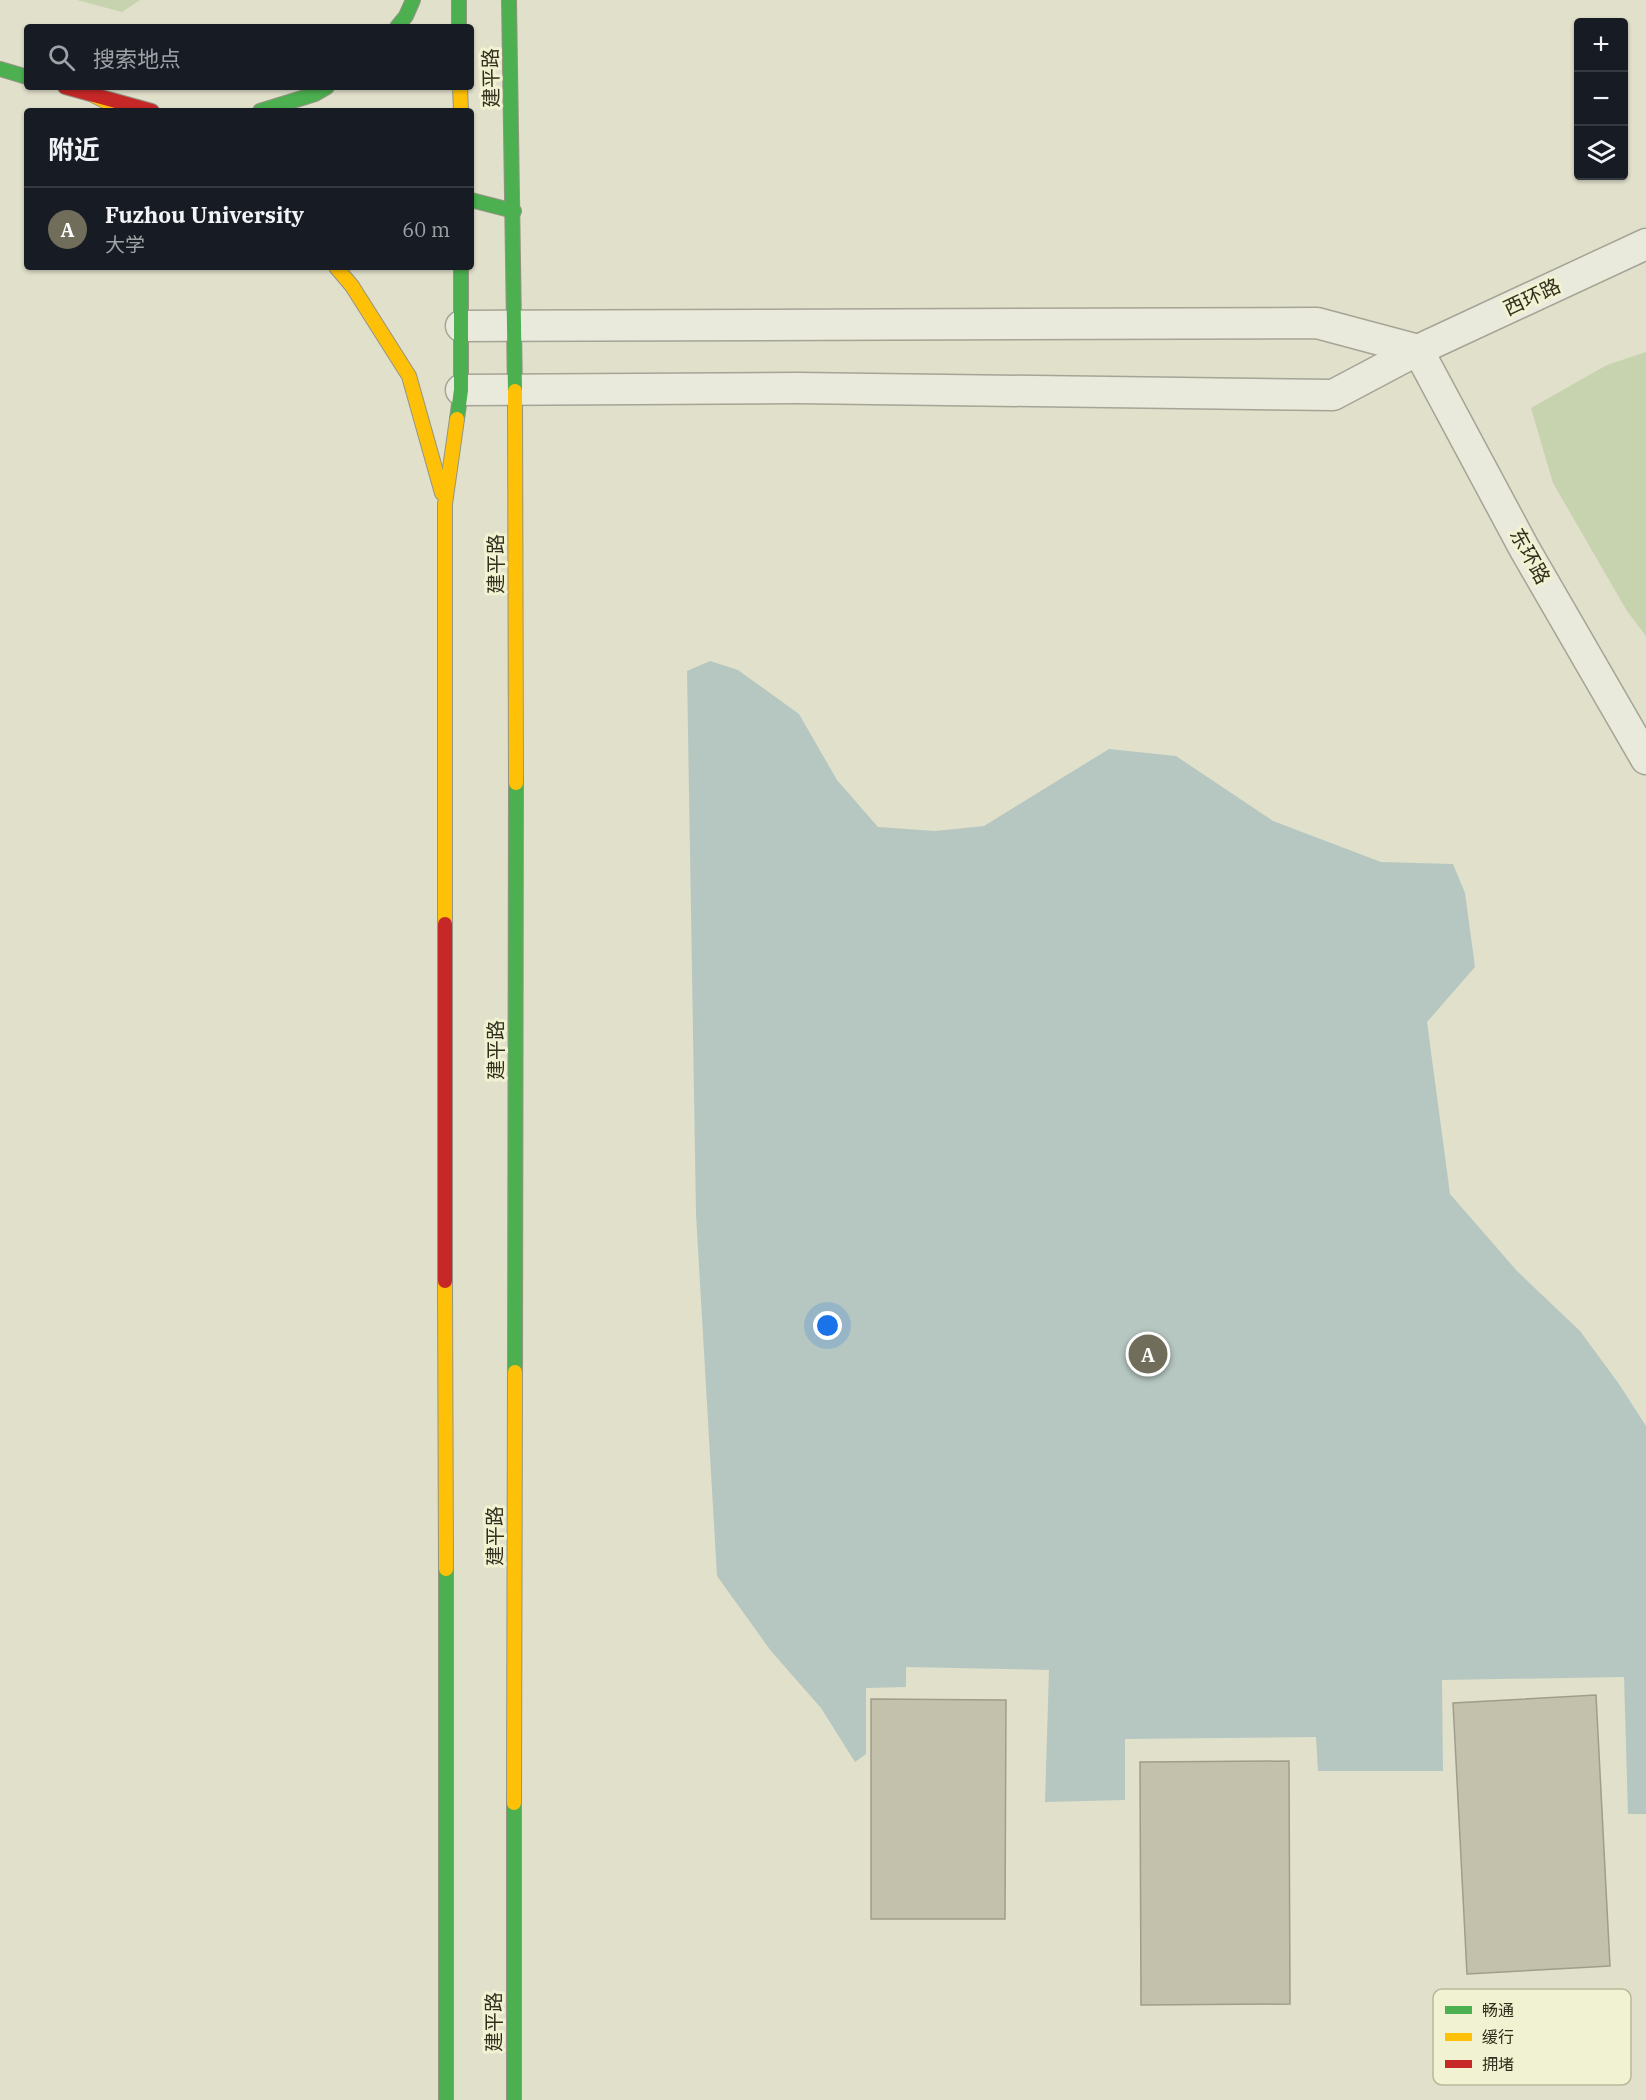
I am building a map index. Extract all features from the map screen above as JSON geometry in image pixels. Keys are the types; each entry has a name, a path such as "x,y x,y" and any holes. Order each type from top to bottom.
{"main road":[{"path":"399,24 413,0"},
{"name":"建平路","path":"459,0 459,24"},
{"name":"建平路","path":"509,0 515,326 514,2100"},
{"path":"0,69 24,75"},
{"path":"76,90 141,108"},
{"path":"270,108 322,90"},
{"name":"建平路","path":"460,90 460,108"},
{"path":"93,95 117,108"},
{"path":"474,201 514,211"},
{"path":"339,270 352,286 409,376 445,504"},
{"path":"446,2100 445,504 461,390 461,270"}],"street":[{"name":"西环路","path":"461,390 798,388 1333,395 1418,350 1646,244"},
{"path":"461,326 1317,323 1418,350"},
{"name":"东环路","path":"1418,350 1524,548 1646,759"}],"green space":[{"path":"77,0 140,0 122,12"},
{"path":"1646,352 1646,636 1627,611 1553,483 1531,408 1607,365"}],"shaded area":[{"path":"710,661 738,670 799,714 837,780 878,827 935,831 984,826 1109,749 1176,756 1273,821 1381,862 1453,864 1465,893 1475,967 1427,1022 1450,1194 1517,1271 1580,1331 1646,1426 1646,1814 1628,1814 1624,1677 1442,1680 1443,1771 1318,1771 1316,1737 1125,1739 1125,1800 1045,1802 1049,1670 906,1667 906,1687 866,1688 866,1754 855,1762 821,1708 771,1651 717,1576 696,1214 687,671"}],"building":[{"path":"1596,1695 1610,1966 1467,1974 1453,1703"},
{"path":"871,1699 1006,1700 1005,1919 871,1919"},
{"path":"1289,1761 1290,2004 1141,2005 1140,1762"}],"traffic: fast":[{"path":"399,24 413,0"},
{"path":"459,0 459,24"},
{"path":"509,0 515,391"},
{"path":"0,69 24,76"},
{"path":"270,108 322,90"},
{"path":"474,201 514,211"},
{"path":"457,419 461,390 461,270"},
{"path":"515,1372 516,783"},
{"path":"446,1569 446,2100"},
{"path":"514,1803 514,2100"}],"traffic: slow":[{"path":"460,90 461,108"},
{"path":"93,95 118,108"},
{"path":"339,270 352,286 409,376 442,493"},
{"path":"515,391 516,783"},
{"path":"445,924 445,504 457,419"},
{"path":"445,1281 446,1569"},
{"path":"514,1803 515,1372"}],"traffic: jam":[{"path":"76,90 141,108"},
{"path":"445,924 445,1281"}],"place":[{"name":"Fuzhou University","path":"1148,1354"}]}
